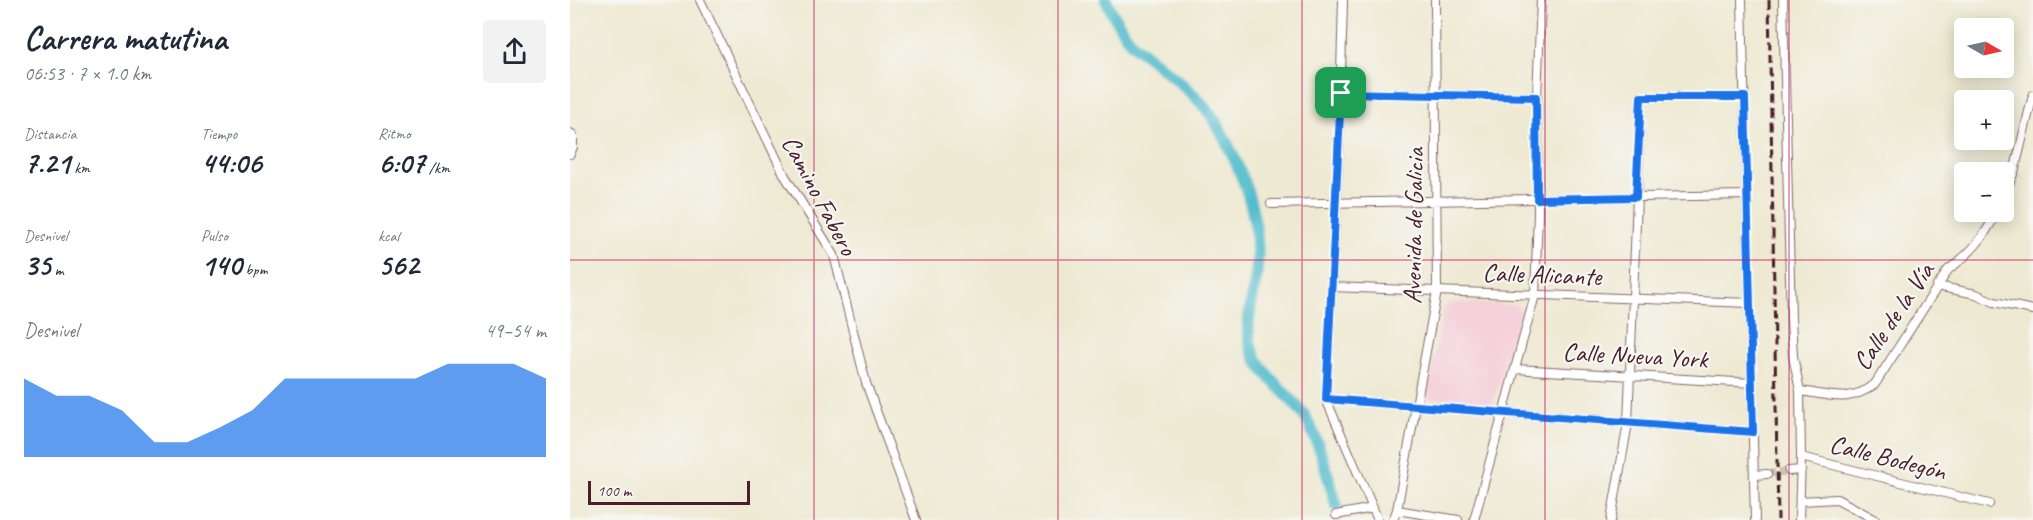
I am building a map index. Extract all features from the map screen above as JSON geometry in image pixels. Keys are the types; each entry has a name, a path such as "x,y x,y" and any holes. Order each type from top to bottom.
{"street":[{"name":"Camino Fabero","path":"700,0 784,176 834,255 866,383 916,520"},
{"path":"1343,0 1341,93 1326,399 1378,520"},
{"name":"Avenida de Galicia","path":"1393,520 1397,510 1437,291 1435,0"},
{"path":"1474,520 1535,295 1536,97 1541,0"},
{"path":"1742,0 1755,520"},
{"path":"1783,0 1791,319 1793,356 1800,391 1801,457"},
{"path":"1341,93 1536,97"},
{"path":"2014,172 2033,95"},
{"path":"1611,520 1628,423 1641,97 1745,97"},
{"path":"570,133 573,135 573,147 570,154"},
{"path":"1271,204 1747,195"},
{"name":"Calle de la Vía","path":"1800,391 1848,397 1862,394 1875,384 1948,270 1964,258 1985,236 1992,222"},
{"path":"1937,286 2033,310"},
{"name":"Calle Alicante","path":"1332,287 1750,303"},
{"name":"Calle Nueva York","path":"1515,369 1752,383"},
{"path":"1326,399 1753,432"},
{"name":"Calle Bodegón","path":"1789,471 1801,470 1801,457 1989,504"},
{"path":"1799,520 1801,470"},
{"path":"1754,475 1767,474"},
{"path":"1800,501 1837,499 1876,520"},
{"path":"1336,515 1373,508"},
{"path":"1397,510 1458,520"}],"shaded area":[{"path":"1450,302 1516,305 1520,311 1493,404 1427,399 1443,308"}],"waterway":[{"path":"1106,0 1117,22 1132,43 1183,85 1206,108 1234,158 1248,193 1256,229 1256,276 1248,324 1250,343 1259,364 1297,406 1309,423 1323,458 1336,505"}],"tunnel":[{"path":"1767,474 1789,471"}],"railway":[{"path":"1769,0 1778,520"}],"route":[{"path":"1341,93 1536,97 1537,199 1636,197 1641,97 1745,97 1753,432 1326,399 1341,93"}]}
